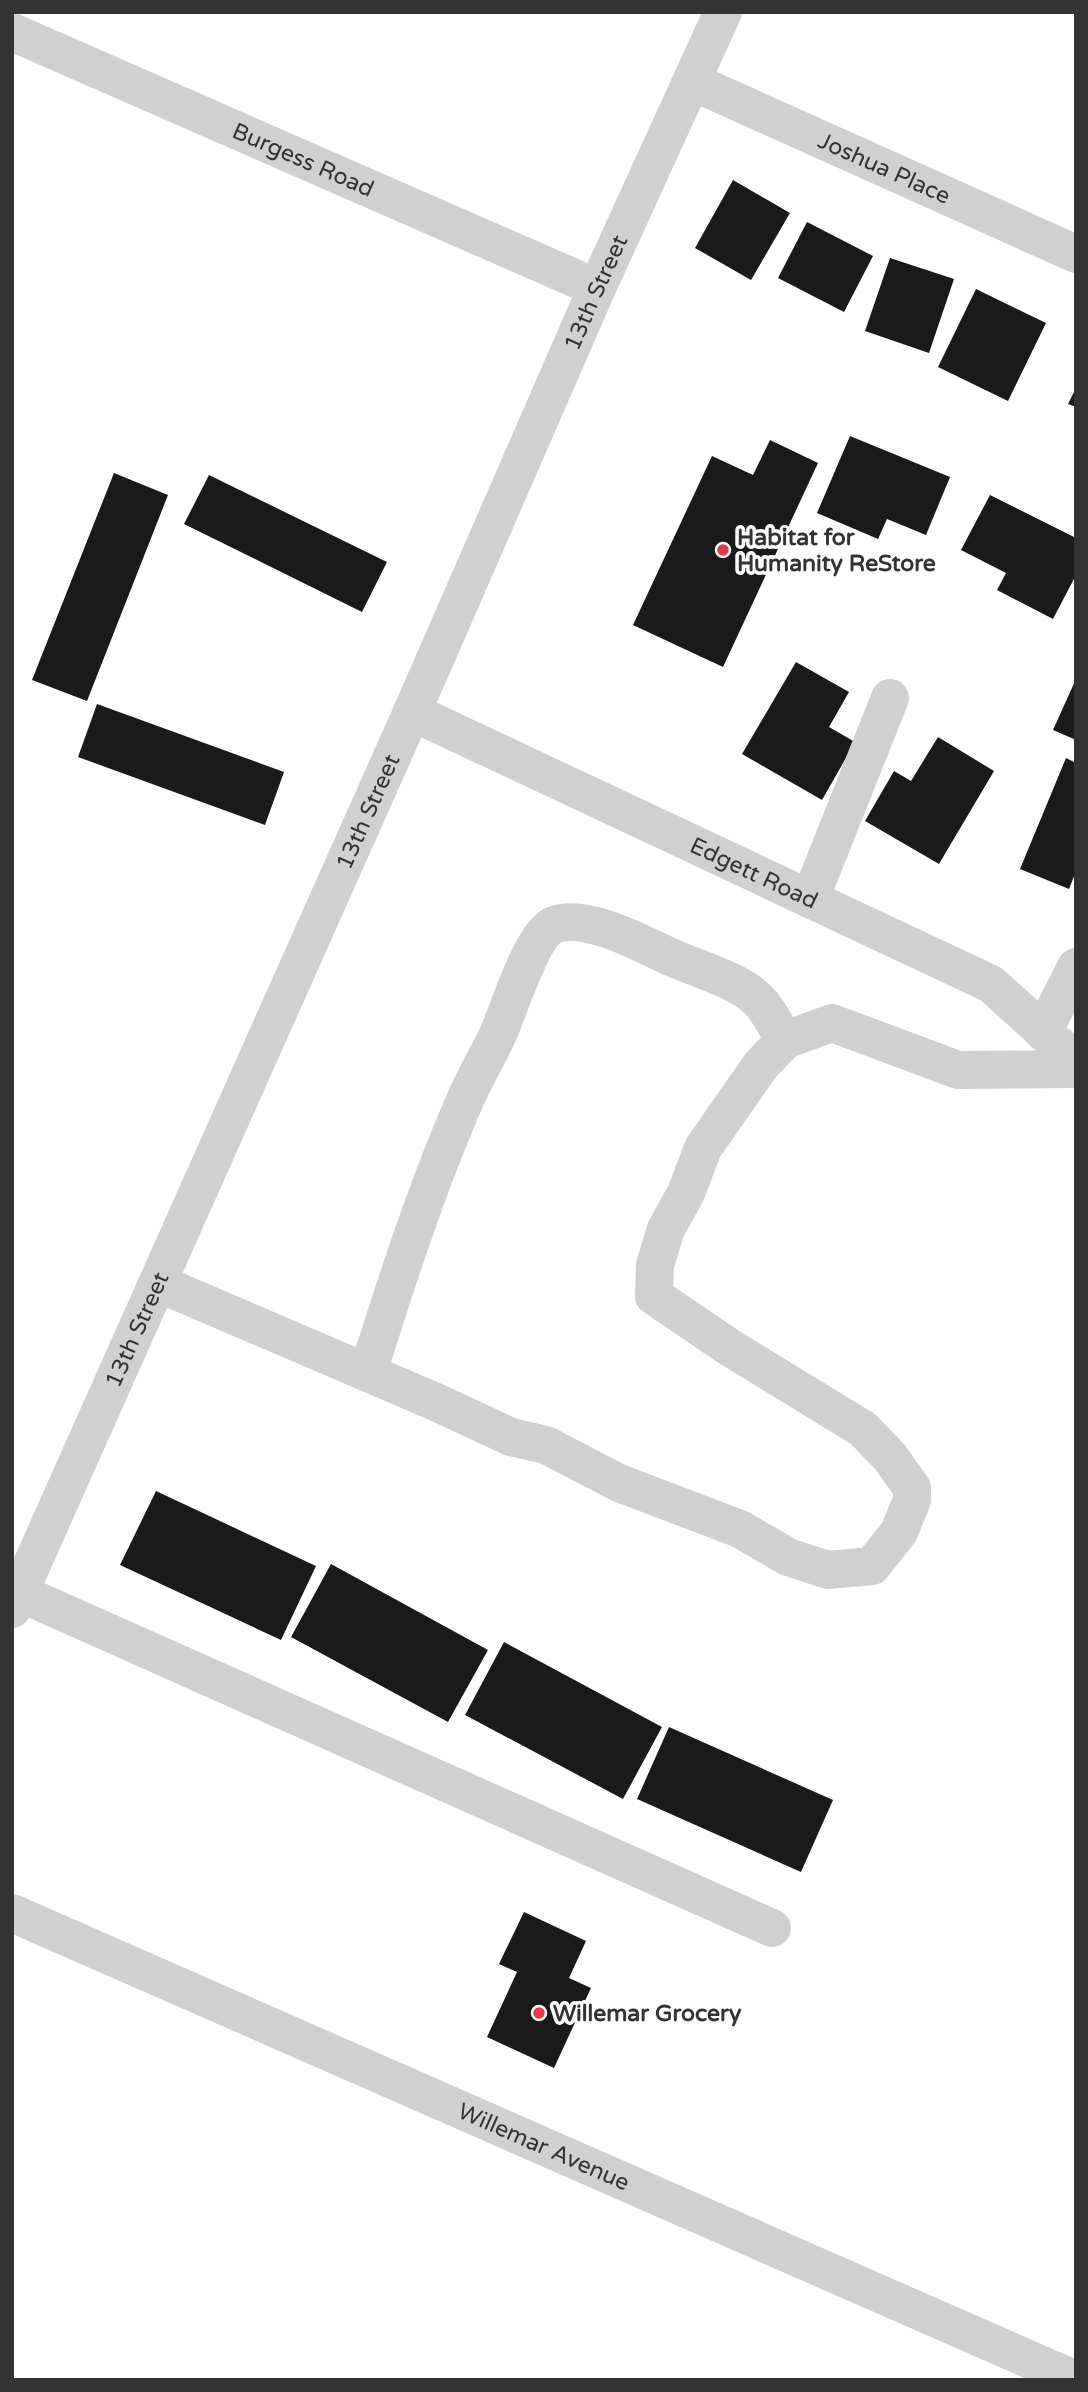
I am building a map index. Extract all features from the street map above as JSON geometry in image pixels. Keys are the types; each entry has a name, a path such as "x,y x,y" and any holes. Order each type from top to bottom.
{"street":[{"name":"13th Street","path":"16,1601 412,712 597,288 723,12"},
{"name":"Burgess Road","path":"12,32 597,288"},
{"name":"Joshua Place","path":"693,82 1076,254"},
{"path":"810,899 890,698"},
{"name":"Edgett Road","path":"412,712 991,984 1076,1061"},
{"path":"368,1372 400,1275 466,1097 499,1032 540,938 552,925 574,921 632,938 680,962 733,982 762,1004 785,1040"},
{"path":"1043,1032 1076,967"},
{"path":"158,1283 368,1372 511,1437 546,1445 619,1483 740,1529 788,1556 828,1570 872,1566 899,1532 912,1500 912,1488 890,1457 863,1429 729,1347 654,1296 655,1265 666,1229 686,1193 704,1148 761,1065 785,1040 832,1023 958,1070 1076,1069"},
{"path":"16,1601 772,1928"},
{"name":"Willemar Avenue","path":"12,1913 1076,2380"}],"building":[{"path":"733,180 790,213 751,280 695,248"},
{"path":"807,222 873,256 844,312 778,278"},
{"path":"890,258 954,279 929,353 865,331"},
{"path":"976,289 1046,323 1008,401 938,367"},
{"path":"1076,388 1076,407 1068,404"},
{"path":"850,436 950,477 926,535 887,519 878,539 817,513"},
{"name":"Habitat for Humanity ReStore","path":"770,440 818,463 723,667 633,625 712,456 753,475"},
{"path":"114,473 168,495 87,701 32,680"},
{"path":"209,475 387,562 362,612 184,524"},
{"path":"990,495 1076,538 1076,575 1053,619 997,590 1006,573 961,550"},
{"path":"796,662 849,692 829,727 855,742 822,800 742,754"},
{"path":"1076,679 1076,740 1053,730"},
{"path":"97,704 284,772 265,825 78,757"},
{"path":"938,737 994,771 939,864 865,821 894,771 911,781"},
{"path":"1066,758 1076,763 1076,871 1069,889 1020,869"},
{"path":"156,1491 316,1566 281,1640 120,1565"},
{"path":"331,1564 488,1650 448,1722 291,1637"},
{"path":"504,1642 662,1727 623,1799 465,1715"},
{"path":"669,1727 833,1800 801,1872 637,1799"},
{"name":"Willemar Grocery","path":"524,1912 586,1941 569,1978 591,1988 554,2068 487,2037 517,1972 499,1964"}],"place":[{"name":"Habitat for Humanity ReStore","path":"723,550"},
{"name":"Willemar Grocery","path":"539,2013"}]}
